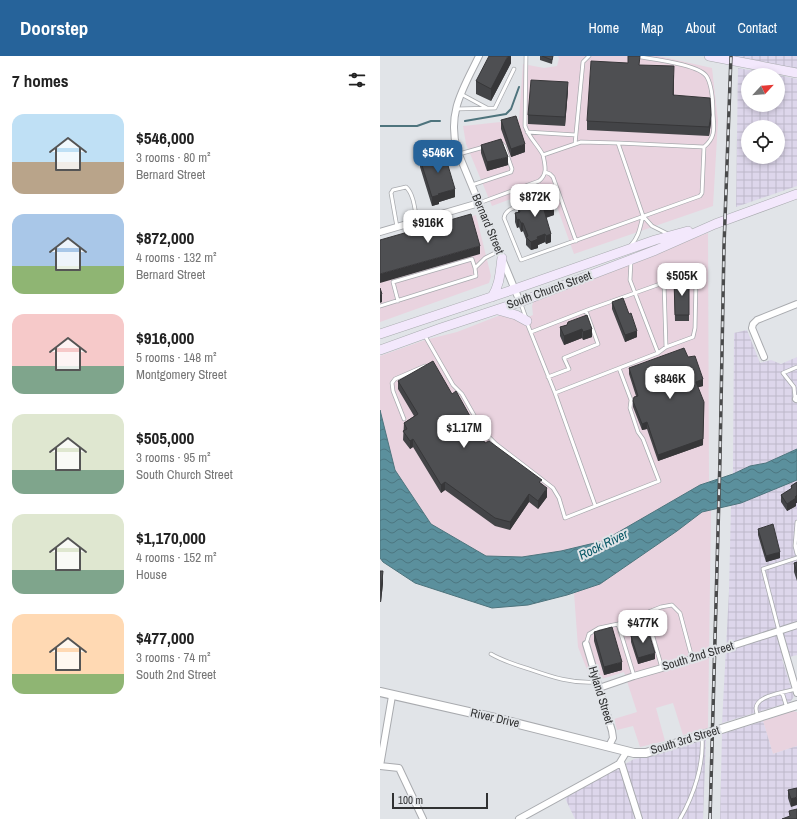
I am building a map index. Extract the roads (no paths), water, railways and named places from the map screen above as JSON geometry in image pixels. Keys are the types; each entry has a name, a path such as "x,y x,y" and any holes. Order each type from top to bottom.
{"main road":[{"path":"709,56 739,59 797,73"},
{"name":"South Church Street","path":"380,350 520,302 656,250 715,224 797,194"},
{"name":"South Church Street","path":"380,334 492,297 654,240 715,224"},
{"path":"492,297 500,280 501,254"},
{"path":"496,310 516,315 527,321"}],"street":[{"name":"Bernard Street","path":"479,56 461,94 456,109 453,132 459,154 520,302"},
{"path":"380,232 479,203"},
{"path":"764,357 752,328 753,324 757,320 797,304"},
{"name":"South 2nd Street","path":"598,685 662,668 797,626"},
{"path":"779,631 796,691"},
{"name":"Hyland Street","path":"586,644 612,731 613,738 609,746"},
{"name":"River Drive","path":"380,692 392,696 496,718 627,751"},
{"path":"392,696 380,766 399,768 423,819"},
{"name":"South 3rd Street","path":"627,751 634,753 646,753 797,705"},
{"path":"520,819 621,762 627,751"},
{"path":"621,762 639,819"}],"lane":[{"path":"479,203 539,181 543,178 545,172 546,167 541,150 527,132 524,121 526,56"},
{"path":"575,144 583,62 589,56"},
{"path":"543,155 585,142 704,147 710,142 713,138 714,129 713,102 707,77 702,71 691,66 635,56"},
{"path":"456,109 495,108 514,69"},
{"path":"461,94 488,109"},
{"path":"527,132 576,135"},
{"path":"472,185 511,172 512,169 504,146 497,142"},
{"path":"618,143 643,216 658,230 673,235"},
{"path":"459,154 490,145"},
{"path":"525,187 527,193 526,200 523,204 507,211 504,218 521,260 700,196 702,193 704,147"},
{"path":"545,172 550,174 553,178 576,241"},
{"path":"397,227 391,193 394,190 406,187 409,190 415,207 417,221"},
{"path":"625,250 637,237 641,228 643,216"},
{"path":"475,268 485,258 501,254"},
{"path":"380,306 398,301 476,276 472,259 393,282 398,301"},
{"path":"631,260 630,280 634,294 658,353"},
{"path":"531,332 691,273 696,282 694,337 666,347 658,353 555,392"},
{"path":"664,283 666,347"},
{"path":"520,302 555,392 595,505"},
{"path":"548,377 569,369 564,358 598,344 586,311"},
{"path":"424,334 454,385 462,394 483,431 496,444 553,488 565,518 659,481 643,439 638,432 630,408 631,400 619,368"},
{"path":"433,362 439,360"},
{"path":"404,419 393,391 392,383 395,379 427,365"},
{"path":"796,398 796,387 783,373 797,367"},
{"path":"797,522 797,554"},
{"path":"779,631 763,569 797,558"},
{"path":"586,644 589,634 599,628 618,624 661,607 672,605 680,613 692,659"},
{"path":"646,613 662,668"},
{"path":"618,624 634,676"},
{"path":"491,654 503,660 565,680 598,685"},
{"path":"758,717 756,709 759,701 764,697 796,691"},
{"path":"781,693 787,708"},
{"path":"680,819 686,809 698,774 702,758 702,735"}],"water":[{"name":"Rock River","path":"380,410 395,470 431,524 486,556 522,557 561,551 603,541 700,485 733,474 750,466 766,463 797,449 797,480 741,503 702,512 600,584 567,595 528,605 492,608 415,583 383,562 380,558"}],"waterway":[{"path":"465,121 506,114 511,109 519,87"},
{"path":"380,126 417,126 431,121 440,121"}],"railway":[{"path":"710,819 720,459 724,246 731,56"}]}
